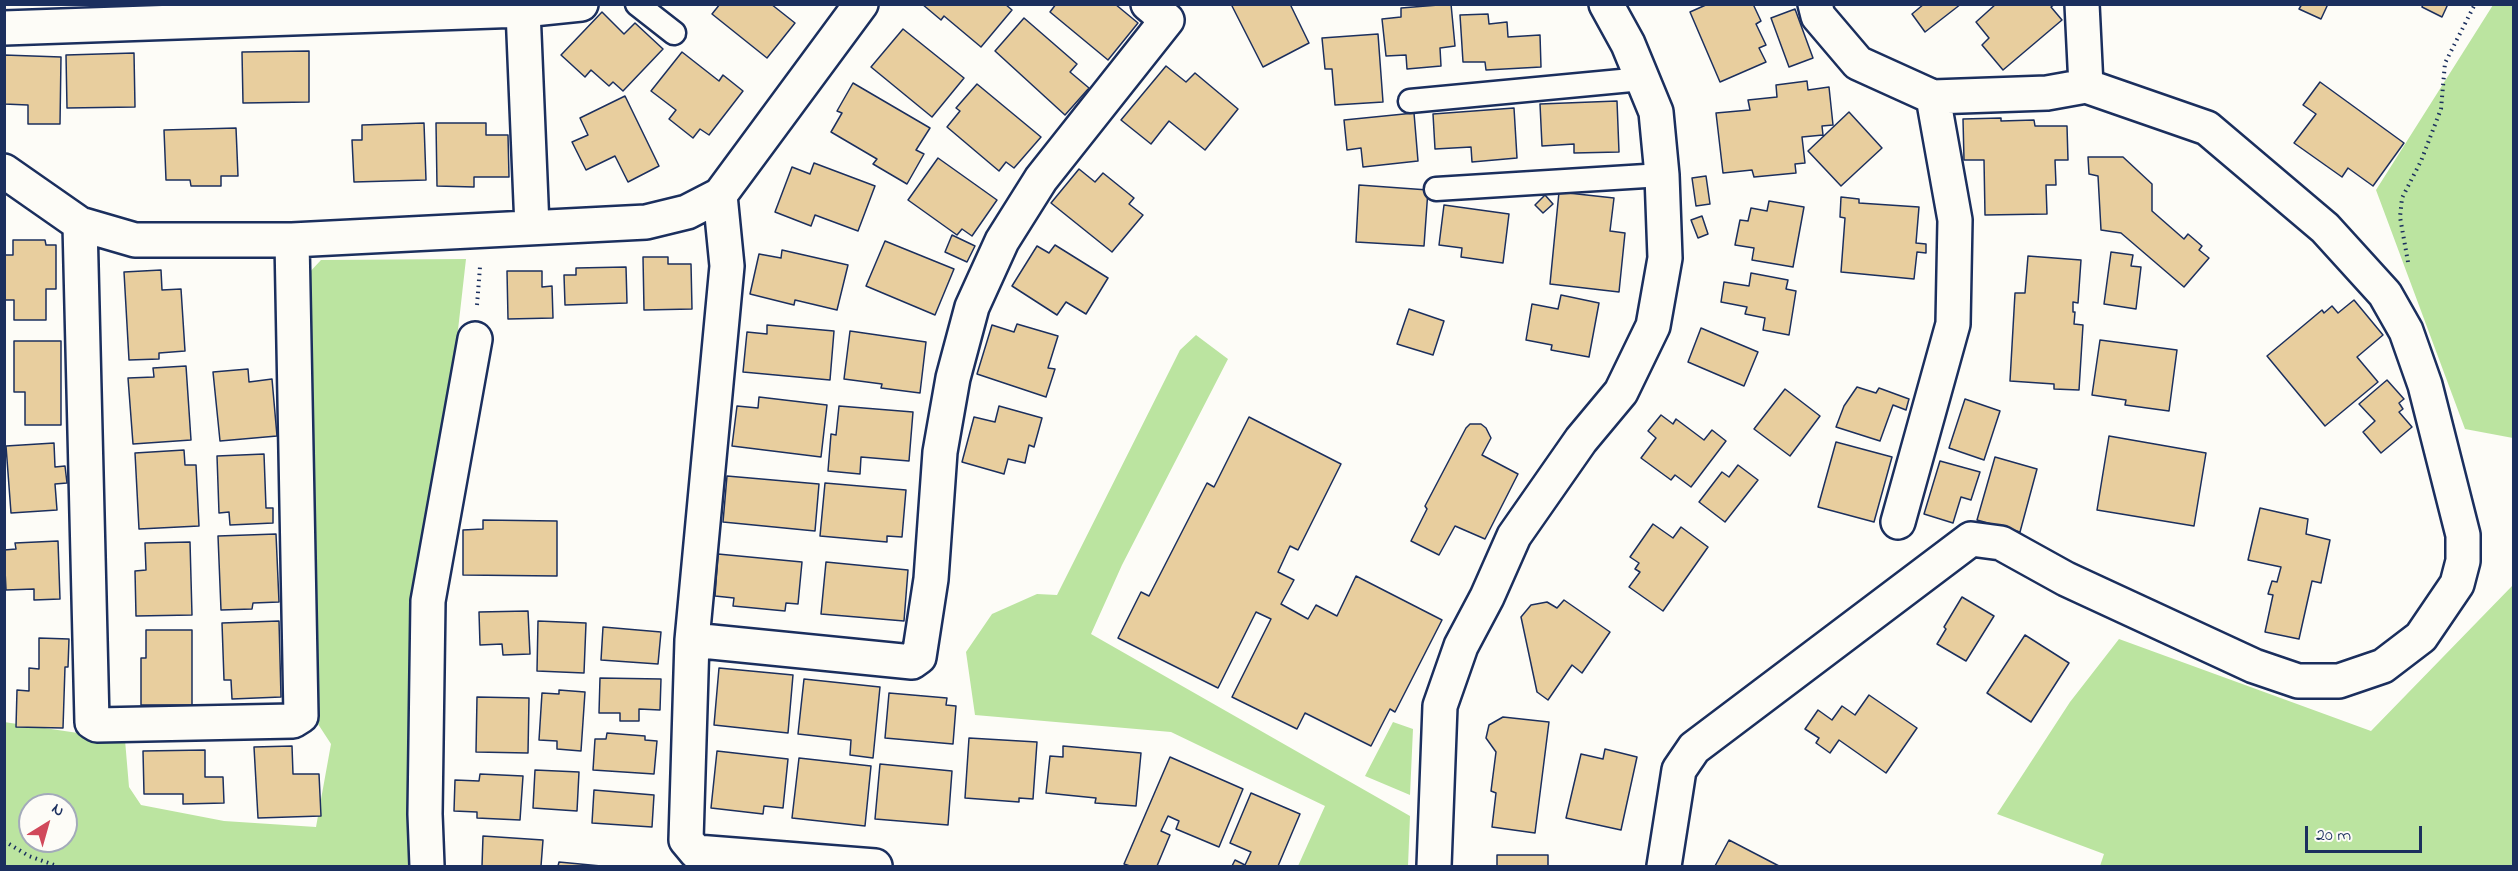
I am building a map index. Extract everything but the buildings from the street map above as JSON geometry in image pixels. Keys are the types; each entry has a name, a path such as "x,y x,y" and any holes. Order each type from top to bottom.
{"street":[{"path":"4,28 298,11 523,10 581,4"},
{"path":"4,171 80,224 135,240 292,240 646,222 687,212 720,195 861,4"},
{"path":"692,640 912,662 919,657 931,579 940,452 953,378 972,307 1002,241 1041,179 1167,20 1148,4"},
{"path":"1434,867 1440,706 1461,646 1487,597 1514,536 1574,449 1621,392 1653,326 1665,258 1662,175 1656,112 1628,44 1606,4"},
{"path":"1664,867 1679,771 1694,748 1971,539 2001,543 2066,579 2254,666 2298,681 2339,681 2383,666 2421,637 2457,584 2463,561 2463,535 2425,385 2406,331 2385,294 2325,228 2207,128 2086,87 2047,93 1933,97 1858,63 1818,16 1815,4"},
{"path":"2082,4 2086,87"},
{"path":"523,10 532,227"},
{"path":"1898,522 1953,324 1955,219 1933,97"},
{"path":"720,195 727,266 692,640 686,840 696,852 875,867"},
{"path":"80,224 92,722 97,725 293,721 301,716 292,240"},
{"path":"427,867 424,814 428,601 475,339"}],"lane":[{"path":"637,4 674,33"},
{"path":"1410,101 1642,79"},
{"path":"1436,189 1662,175"}],"path":[{"path":"2409,271 2400,223 2402,198 2421,161 2441,109 2445,63 2475,4"},
{"path":"475,339 482,231"},
{"path":"4,841 29,856 57,867"}],"green space":[{"path":"2493,5 2514,5 2513,438 2465,429 2376,190"},
{"path":"466,259 444,454 412,866 5,866 4,722 125,740 129,787 141,805 224,821 316,827 331,744 318,724 307,275 321,260"},
{"path":"1196,335 1228,359 1122,565 1091,634 1410,816 1408,866 1298,866 1325,806 1171,732 975,715 966,652 992,614 1037,594 1057,595 1180,350"},
{"path":"2513,585 2513,866 2100,866 2104,854 1997,814 2070,702 2119,639 2371,731"},
{"path":"1393,722 1413,729 1410,795 1365,776"}]}
